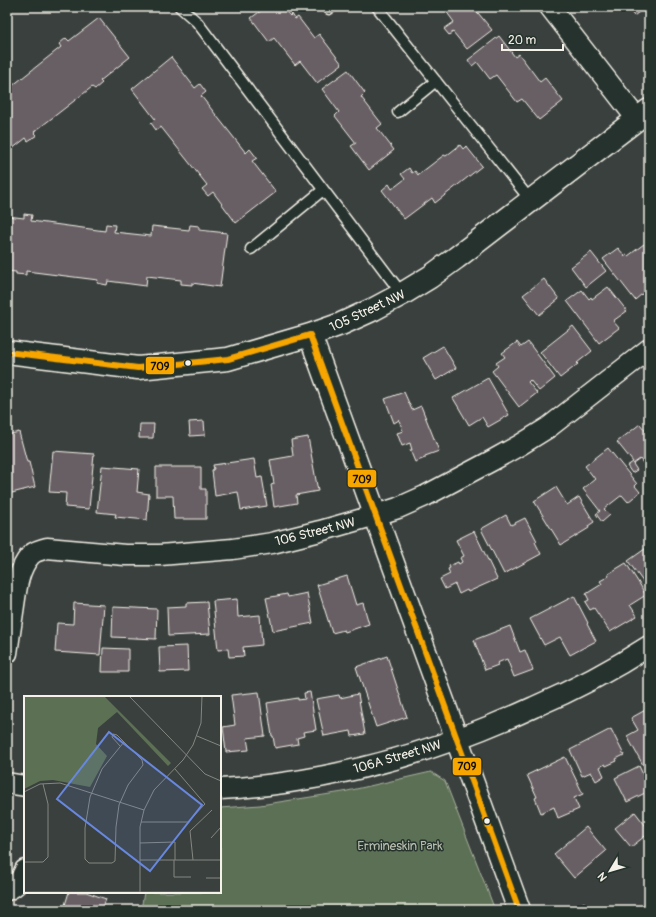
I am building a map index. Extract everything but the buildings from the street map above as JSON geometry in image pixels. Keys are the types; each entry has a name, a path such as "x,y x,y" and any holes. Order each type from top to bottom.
{"street":[{"path":"550,7 643,115"},
{"name":"105 Street NW","path":"7,352 138,368 228,359 310,335 341,324 402,294 430,276 456,258 643,115"},
{"path":"310,335 519,910"},
{"name":"106 Street NW","path":"7,653 17,585 22,569 31,555 38,550 47,548 125,555 160,555 233,549 272,543 376,516 425,496 520,445 549,427 649,349"},
{"name":"106A Street NW","path":"221,789 284,783 335,773 396,758 457,739 566,693 598,677 649,646"},
{"path":"7,783 24,786"},
{"path":"7,890 16,886 24,872"}],"lane":[{"path":"180,7 197,22 402,294"},
{"path":"377,7 531,201"},
{"path":"398,112 436,82"},
{"path":"251,249 323,190"}],"green space":[{"name":"Ermineskin Park","path":"431,772 445,781 495,910 141,910 144,893 221,893 221,808 260,805 343,792"}],"transit line":[{"name":"709","path":"310,335 519,910"},
{"name":"709","path":"7,352 138,368 228,359 310,335"}]}
